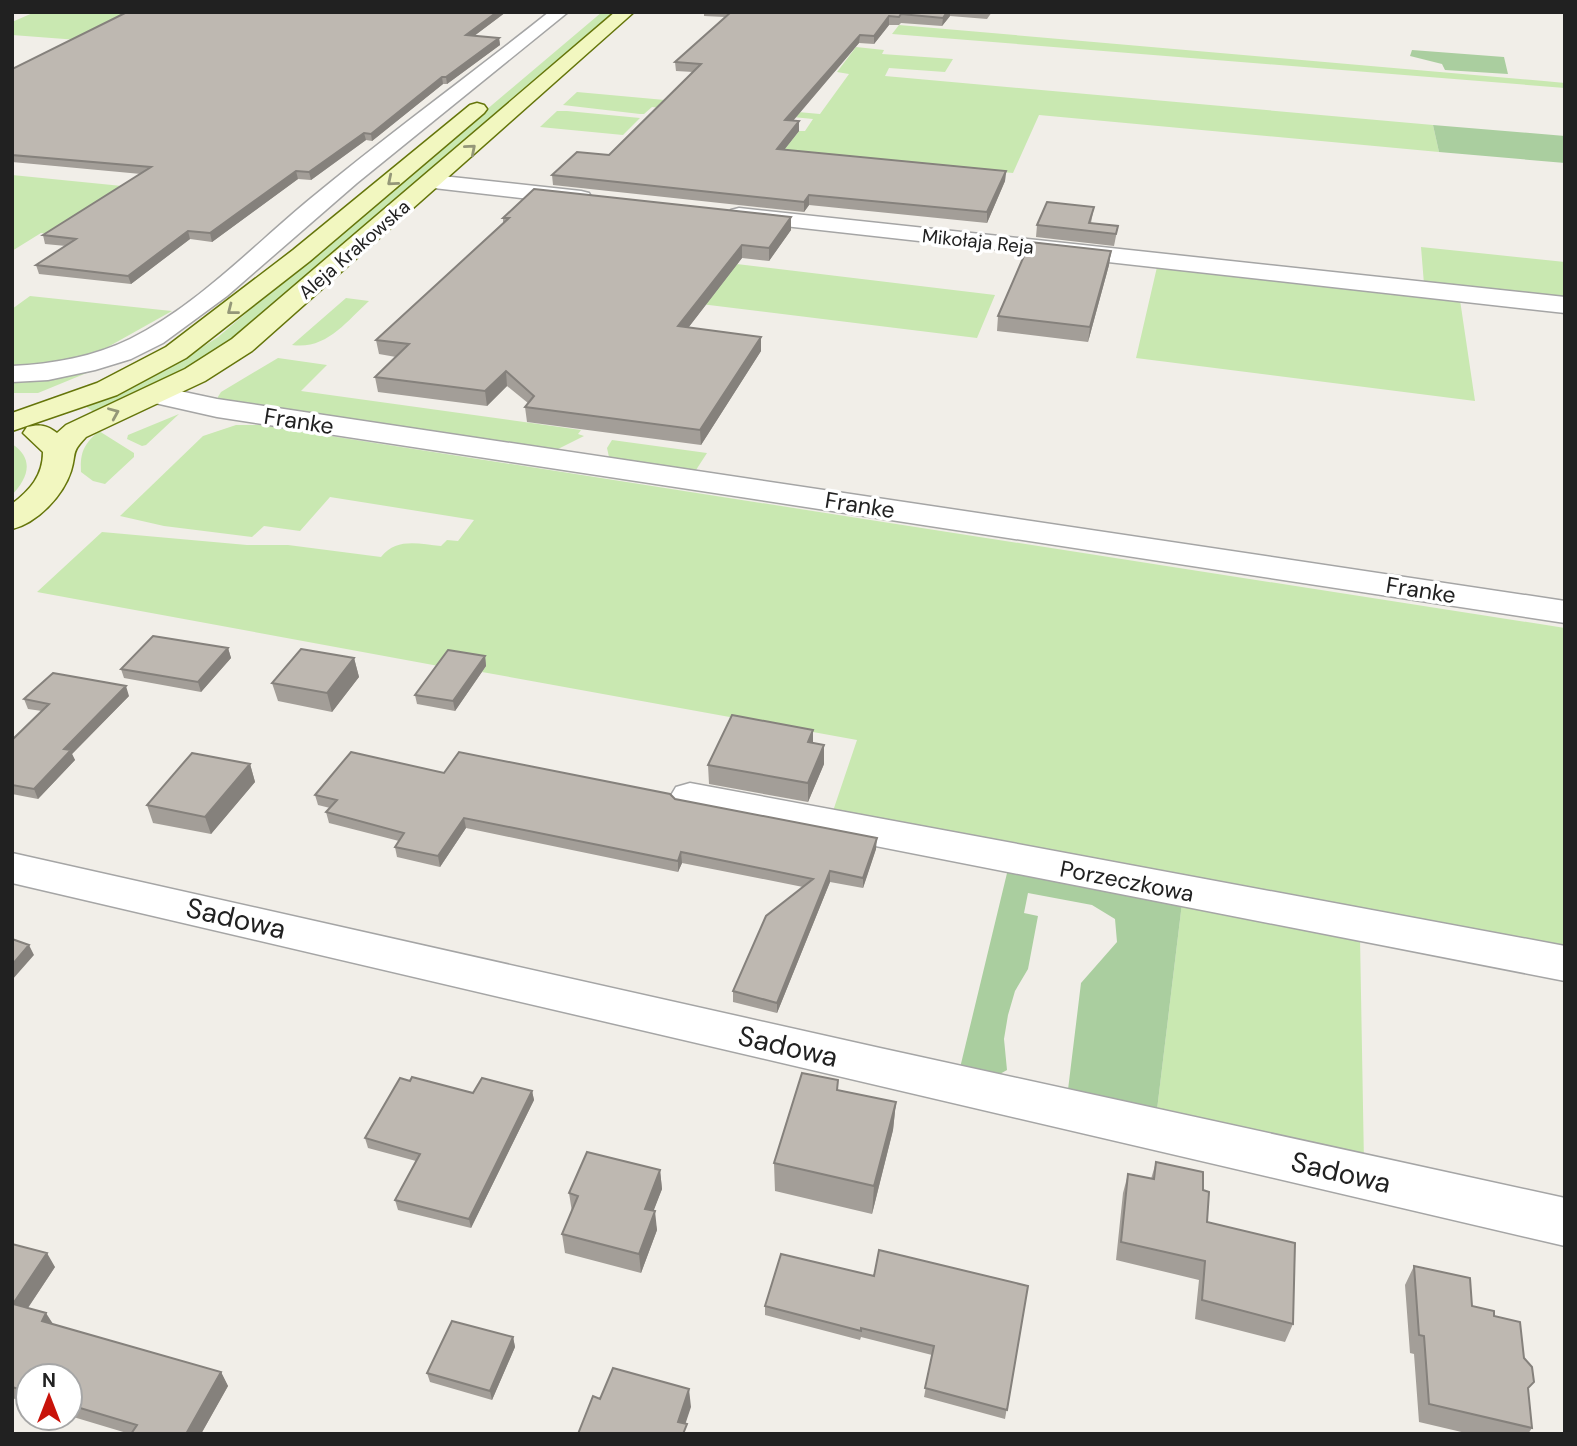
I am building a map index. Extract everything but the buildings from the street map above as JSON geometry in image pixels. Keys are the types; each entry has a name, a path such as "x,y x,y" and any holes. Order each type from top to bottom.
{"main road":[{"name":"Aleja Krakowska","path":"58,449 76,431 195,375 242,345 626,12"},
{"name":"Aleja Krakowska","path":"12,424 66,404 159,363 197,338 312,247 486,101"},
{"path":"12,424 39,434 58,449 59,460 47,488 35,503 12,519"}],"street":[{"path":"12,374 57,370 94,361 122,353 154,337 252,261 444,102 560,12"},
{"path":"433,182 610,201"},
{"name":"Mikołaja Reja","path":"718,213 1565,304"},
{"name":"Franke","path":"156,395 206,407 1565,611"},
{"name":"Porzeczkowa","path":"690,797 1565,964"},
{"name":"Sadowa","path":"12,868 1565,1222"}],"green space":[{"path":"35,12 137,12 78,40 12,35 12,22"},
{"path":"602,12 617,12 228,343 177,375 94,412 85,406 167,370 218,337"},
{"path":"899,25 1544,81 1565,83 1565,88 892,34"},
{"path":"856,47 884,50 882,54 953,59 945,72 889,68 885,76 1433,125 1439,152 1039,115 1013,173 783,151 799,131 805,131 813,119 712,109 709,113 652,107 640,114 563,105 577,92 820,114 849,74 837,72"},
{"path":"1412,50 1504,57 1508,74 1445,70 1442,64 1410,56"},
{"path":"557,111 640,118 623,135 540,127"},
{"path":"1433,125 1565,136 1565,163 1439,152"},
{"path":"12,175 122,186 49,234 41,233 12,251"},
{"path":"1421,247 1565,262 1565,298 1424,284"},
{"path":"644,253 995,295 977,338 611,293"},
{"path":"1157,267 1460,300 1475,401 1136,358"},
{"path":"30,296 172,311 106,348 62,362 12,366 12,309"},
{"path":"346,298 369,301 325,339 304,345 292,345"},
{"path":"278,358 327,365 301,391 581,430 578,434 584,436 558,449 216,400 221,392"},
{"path":"94,370 38,393 12,393 12,382 34,382"},
{"path":"179,414 146,445 142,446 127,439 128,435"},
{"path":"236,425 260,425 1565,628 1565,955 832,814 857,740 482,672 486,666 444,667 37,592 102,532 247,545 288,545 381,557 401,544 441,546 447,540 458,541 474,520 330,497 300,531 264,526 252,537 164,526 120,516 203,436"},
{"path":"99,431 134,453 134,457 105,484 93,481 81,472 84,449"},
{"path":"612,440 707,453 696,470 609,457 607,448"},
{"path":"12,444 24,456 27,469 22,482 12,495"},
{"path":"1008,869 1182,903 1156,1118 1067,1098 1081,983 1117,942 1115,919 1092,905 1028,893 1024,913 1038,916 1028,969 1015,991 1008,1015 1004,1039 1007,1070 991,1079 959,1072"},
{"path":"1182,903 1360,937 1364,1164 1156,1118"}]}
